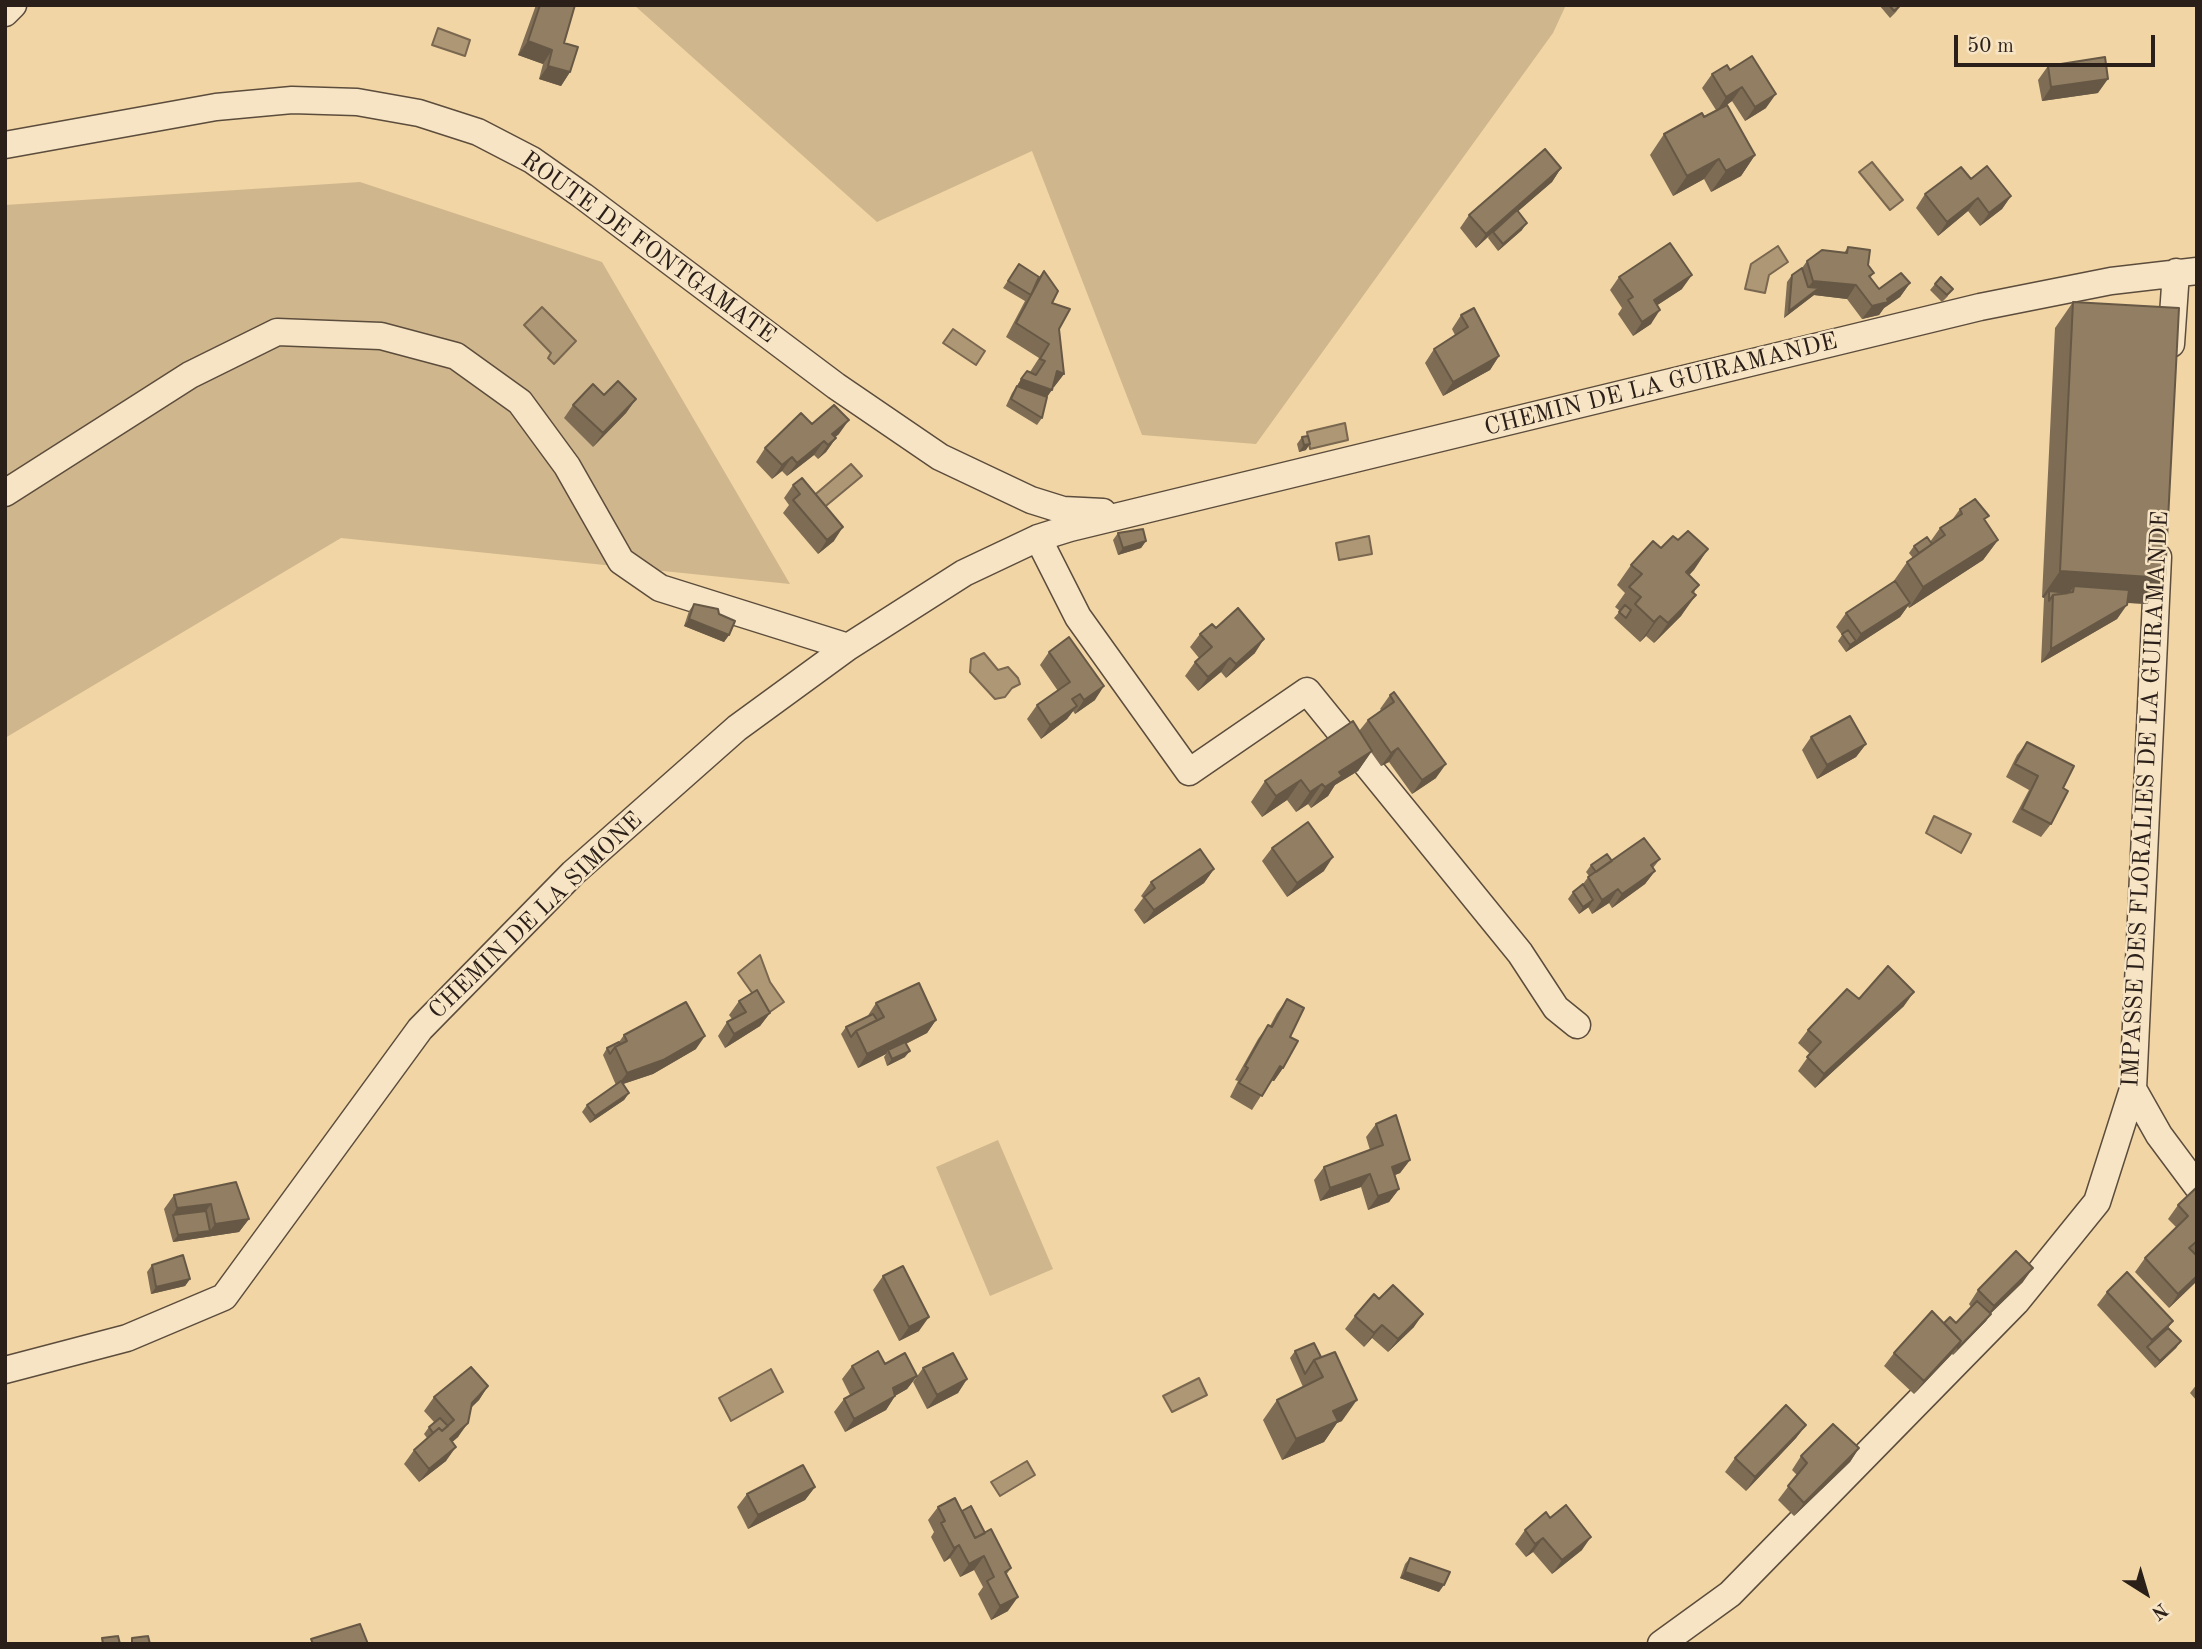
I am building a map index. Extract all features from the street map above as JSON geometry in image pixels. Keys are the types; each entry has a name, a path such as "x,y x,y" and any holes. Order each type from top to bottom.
{"street":[{"path":"5,13 13,5"},
{"name":"ROUTE DE FONTGAMATE","path":"5,145 216,107 292,100 357,102 431,116 478,132 532,160 836,386 940,457 1031,500 1063,510 1129,514"},
{"path":"2169,368 2186,271"},
{"name":"CHEMIN DE LA GUIRAMANDE","path":"1129,514 1980,307 2055,291 2186,271"},
{"path":"5,493 190,375 277,332 381,336 456,356 520,402 567,466 621,561 660,588 848,647"},
{"name":"CHEMIN DE LA SIMONE","path":"5,1370 127,1338 224,1297 420,1029 573,873 737,728 848,647 964,573 1038,538 1129,514"},
{"name":"IMPASSE DES FLORALIES DE LA GUIRAMANDE","path":"1661,1644 1730,1594 2016,1302 2097,1202 2133,1089 2159,534"},
{"path":"1038,538 1078,617 1189,772 1307,691 1520,954 1556,1008 1577,1025"},
{"path":"2133,1089 2159,1135 2197,1186"}],"shaded area":[{"path":"634,5 1566,5 1553,33 1256,444 1142,435 1032,151 877,222"},
{"path":"438,28 470,40 465,56 432,45"},
{"path":"1872,162 1903,200 1890,210 1859,172"},
{"path":"360,182 602,262 790,584 341,538 5,738 5,205"},
{"path":"1778,246 1788,262 1769,275 1765,293 1745,289 1751,264"},
{"path":"542,307 576,341 554,364 548,358 551,353 524,325"},
{"path":"953,329 985,351 976,365 943,343"},
{"path":"1345,423 1348,440 1310,449 1307,432"},
{"path":"851,464 862,476 821,510 811,498"},
{"path":"1369,536 1372,554 1339,560 1336,543"},
{"path":"984,653 998,670 1008,667 1018,678 1020,684 1012,688 1005,697 995,699 970,672 971,659"},
{"path":"1934,816 1971,834 1961,853 1926,833"},
{"path":"760,955 770,982 784,1002 767,1014 738,973"},
{"path":"998,1140 1053,1269 990,1296 936,1167"},
{"path":"771,1369 783,1392 731,1421 719,1398"},
{"path":"1199,1378 1207,1395 1172,1412 1163,1396"},
{"path":"1027,1461 1035,1475 1000,1496 991,1482"}],"building":[{"path":"540,5 575,5 564,43 578,47 570,72 548,66 552,50 528,41"},
{"path":"1889,5 1901,5 1894,11"},
{"path":"1752,56 1776,94 1755,107 1742,87 1726,97 1712,74 1727,65 1730,70"},
{"path":"2105,57 2108,79 2051,87 2048,66"},
{"path":"1727,105 1755,155 1726,171 1719,159 1687,176 1664,134 1702,113 1704,117"},
{"path":"1545,149 1561,168 1486,234 1469,215"},
{"path":"1987,166 2011,196 1989,213 1978,198 1947,222 1925,194 1961,167 1971,179"},
{"path":"1517,210 1527,223 1503,244 1493,232"},
{"path":"1670,243 1692,275 1654,300 1660,310 1642,322 1628,300 1633,297 1619,277"},
{"path":"1848,247 1870,250 1868,265 1874,273 1869,276 1879,289 1901,273 1910,283 1887,299 1888,302 1872,306 1856,285 1813,281 1807,261 1822,250 1847,253"},
{"path":"1019,264 1039,277 1031,295 1008,281"},
{"path":"1802,268 1808,287 1819,288 1789,311 1792,275"},
{"path":"1044,271 1058,291 1052,303 1070,309 1059,329 1064,374 1057,371 1052,390 1021,379 1027,371 1036,375 1045,361 1040,359 1049,344 1016,323"},
{"path":"1941,277 1953,289 1947,295 1935,284"},
{"path":"2073,302 2179,308 2165,578 2060,571"},
{"path":"1474,308 1499,356 1453,382 1434,349 1468,327 1461,315"},
{"path":"618,381 636,399 603,433 573,405 593,384 604,395"},
{"path":"1017,386 1047,397 1042,418 1011,399"},
{"path":"834,405 849,420 832,434 836,438 828,445 824,441 797,463 792,457 782,465 765,448 801,413 812,424"},
{"path":"1308,436 1310,444 1304,445 1302,437"},
{"path":"802,478 843,527 827,540 793,500 800,494 793,485"},
{"path":"1975,499 1989,516 1984,519 1998,540 1923,587 1907,562 1945,535 1940,528 1962,514 1960,509"},
{"path":"1143,529 1146,541 1123,548 1118,533"},
{"path":"1688,531 1708,549 1686,572 1699,585 1692,592 1696,595 1668,623 1660,616 1654,622 1635,604 1641,597 1629,587 1642,574 1631,565 1653,541 1661,548 1673,536 1678,540"},
{"path":"1927,537 1932,544 1919,553 1914,546"},
{"path":"1895,581 1910,603 1861,634 1846,613"},
{"path":"2074,586 2129,590 2127,605 2051,649 2053,595 2073,592"},
{"path":"2049,591 2069,593 2053,595 2049,601"},
{"path":"694,604 718,609 719,614 735,621 729,635 689,619"},
{"path":"1625,605 1631,610 1626,618 1619,612"},
{"path":"1238,608 1264,639 1236,664 1230,658 1208,677 1195,662 1212,647 1200,634 1212,624 1216,628"},
{"path":"1848,630 1856,641 1850,645 1842,634"},
{"path":"1069,637 1104,686 1084,700 1080,694 1072,699 1077,706 1050,725 1037,705 1070,682 1049,652"},
{"path":"1394,692 1446,764 1422,780 1398,748 1391,753 1368,720 1394,702 1390,695"},
{"path":"1850,716 1866,744 1827,765 1811,737"},
{"path":"1353,721 1372,751 1339,772 1342,776 1325,787 1322,784 1310,792 1301,780 1276,796 1265,781"},
{"path":"2027,742 2074,766 2063,788 2068,791 2051,824 2022,809 2038,776 2015,764"},
{"path":"1308,822 1333,857 1297,883 1272,848"},
{"path":"1644,838 1660,859 1651,865 1655,871 1622,894 1618,889 1602,900 1588,877"},
{"path":"1200,849 1214,869 1154,910 1144,897 1155,888 1151,882"},
{"path":"1607,854 1612,861 1596,872 1591,865"},
{"path":"1583,884 1593,900 1583,907 1573,892"},
{"path":"1888,966 1914,992 1824,1074 1807,1057 1821,1042 1808,1030 1847,989 1859,999"},
{"path":"919,983 936,1020 867,1054 856,1031 884,1017 876,1003"},
{"path":"757,990 770,1013 734,1034 727,1022 746,1012 739,1001"},
{"path":"1287,999 1304,1008 1290,1037 1298,1041 1283,1068 1280,1066 1262,1096 1239,1083 1248,1068 1245,1066 1268,1025 1272,1027"},
{"path":"686,1002 705,1036 663,1060 627,1073 615,1047 627,1041 624,1035"},
{"path":"873,1014 877,1020 856,1031 851,1037 846,1027"},
{"path":"619,1042 620,1044 610,1054 607,1048"},
{"path":"905,1042 910,1051 892,1059 888,1050"},
{"path":"621,1081 629,1093 595,1116 587,1105"},
{"path":"1396,1115 1410,1160 1392,1167 1399,1189 1378,1196 1370,1174 1330,1188 1324,1167 1383,1145 1376,1124"},
{"path":"236,1182 249,1219 215,1224 211,1204 177,1208 174,1195"},
{"path":"2197,1187 2197,1241 2189,1248 2197,1256 2197,1276 2178,1294 2145,1258 2188,1216 2178,1205"},
{"path":"206,1211 210,1231 178,1235 173,1215"},
{"path":"2016,1251 2033,1268 1994,1306 1978,1290"},
{"path":"183,1255 190,1279 156,1287 152,1265"},
{"path":"903,1266 929,1317 909,1327 883,1276"},
{"path":"2127,1272 2173,1321 2152,1340 2107,1292"},
{"path":"1393,1285 1423,1314 1398,1339 1382,1325 1374,1333 1355,1316 1374,1294 1379,1299"},
{"path":"1977,1301 1991,1314 1958,1348 1961,1341 1944,1323 1950,1317 1956,1323"},
{"path":"1932,1311 1961,1341 1924,1381 1894,1353"},
{"path":"2168,1328 2181,1341 2160,1361 2147,1347"},
{"path":"1314,1343 1321,1357 1314,1360 1305,1374 1295,1351"},
{"path":"878,1351 885,1364 905,1353 917,1376 893,1388 895,1396 854,1419 844,1399 864,1388 852,1366"},
{"path":"1335,1352 1357,1400 1333,1411 1338,1421 1296,1439 1277,1400 1323,1377 1314,1360"},
{"path":"953,1353 967,1379 937,1395 923,1368"},
{"path":"471,1367 488,1386 472,1403 468,1423 450,1439 456,1447 429,1469 414,1450 439,1428 442,1431 454,1420 434,1397"},
{"path":"1786,1405 1806,1425 1755,1477 1735,1458"},
{"path":"440,1418 448,1426 433,1433 429,1427"},
{"path":"1833,1424 1859,1448 1804,1503 1788,1486 1807,1463 1801,1456"},
{"path":"803,1465 815,1487 758,1515 747,1494"},
{"path":"955,1498 975,1538 991,1529 1011,1568 1005,1572 1018,1597 1000,1606 987,1581 994,1577 984,1556 969,1564 959,1545 954,1548 941,1523 945,1521 938,1507"},
{"path":"1566,1505 1591,1537 1562,1560 1543,1538 1535,1544 1525,1530 1546,1512 1550,1518"},
{"path":"971,1506 985,1533 975,1538 962,1511"},
{"path":"1410,1558 1450,1572 1444,1585 1405,1572"},
{"path":"360,1624 368,1644 313,1644 311,1639"},
{"path":"118,1636 120,1644 103,1644 102,1638"},
{"path":"148,1636 150,1644 132,1644 132,1638"}]}
